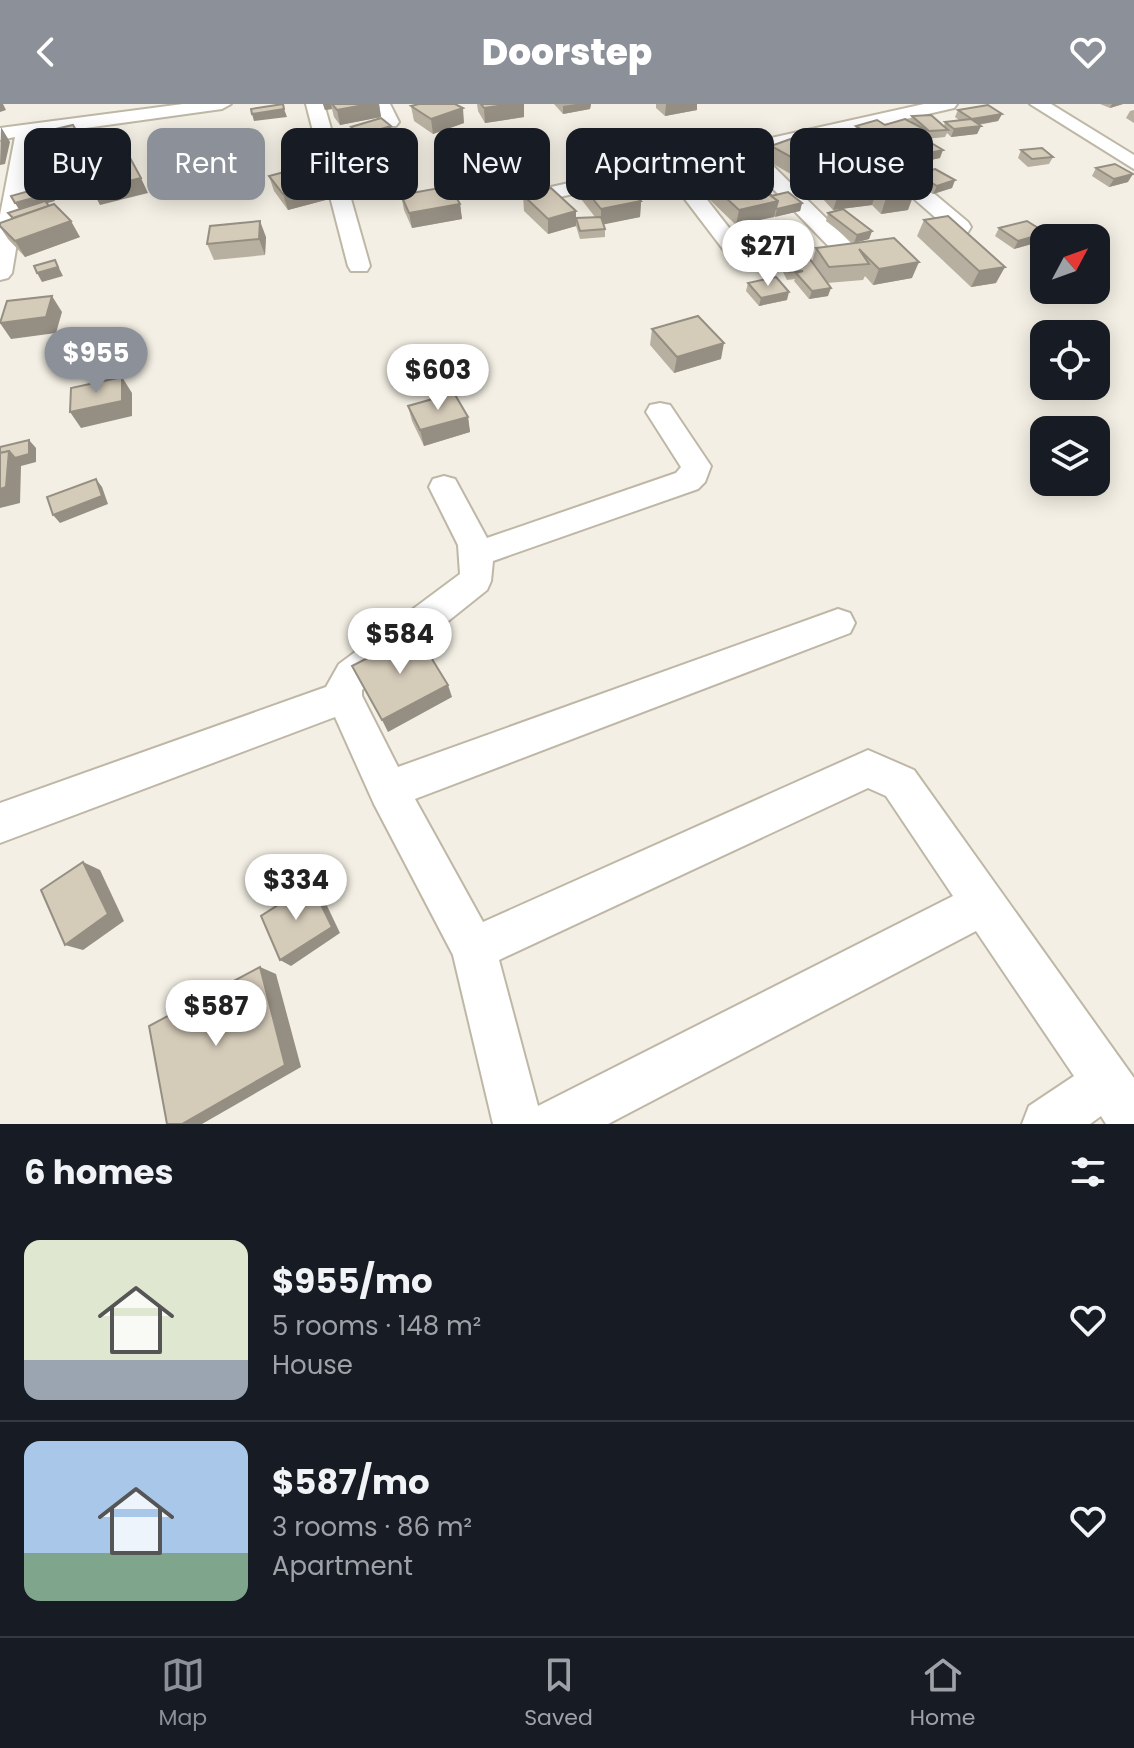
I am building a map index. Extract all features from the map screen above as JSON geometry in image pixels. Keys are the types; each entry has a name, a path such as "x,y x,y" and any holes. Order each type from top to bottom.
{"street":[{"path":"48,128 222,104"},
{"path":"315,104 359,266"},
{"path":"381,104 390,122"},
{"path":"774,143 948,104"},
{"path":"1039,104 1134,163"},
{"path":"844,127 960,227"},
{"path":"0,134 24,131"},
{"path":"0,273 24,142"},
{"path":"774,178 850,255"},
{"path":"551,193 566,190"},
{"path":"696,200 740,256"},
{"path":"477,554 687,481 695,474 696,466 660,412"},
{"path":"444,487 477,554 480,568 475,581 352,675 344,687 344,697 388,790 474,949 518,1124"},
{"path":"388,790 838,623"},
{"path":"0,823 344,697"},
{"path":"474,949 868,768 900,783 1121,1102 1047,1124"},
{"path":"556,1124 983,904"}],"building":[{"path":"283,104 284,109 252,114 251,109"},
{"path":"332,104 369,104 337,110"},
{"path":"455,104 463,108 431,119 411,106"},
{"path":"481,104 512,104 484,108"},
{"path":"988,105 1002,114 972,119 958,110"},
{"path":"931,115 948,130 926,128 912,116"},
{"path":"381,118 391,126 384,128 351,127"},
{"path":"905,119 922,128 856,126 877,120 885,125"},
{"path":"971,119 981,126 954,129 945,122"},
{"path":"790,139 790,156 774,148 774,145"},
{"path":"933,144 943,150 933,152"},
{"path":"1042,148 1053,157 1032,159 1021,150"},
{"path":"131,160 141,178 131,180"},
{"path":"1115,164 1133,174 1114,179 1096,168"},
{"path":"933,170 955,180 937,186 933,184"},
{"path":"281,173 281,191 269,176"},
{"path":"550,188 576,211 548,219 528,200 550,200"},
{"path":"434,189 434,200 458,200 460,204 409,213 403,200 418,200 418,192"},
{"path":"24,192 26,200 15,203 11,196"},
{"path":"788,192 790,200 802,203 777,209 778,201 774,195"},
{"path":"774,198 778,201 739,210 728,200 774,200"},
{"path":"594,200 641,201 601,209"},
{"path":"45,201 49,206 13,218 8,213"},
{"path":"54,204 71,221 15,241 0,226 0,223"},
{"path":"843,209 872,231 857,235 828,213"},
{"path":"948,216 1005,267 979,271 924,220"},
{"path":"601,217 605,229 580,231 576,218"},
{"path":"260,221 259,239 207,244 210,226"},
{"path":"1027,221 1032,224 1030,238 1018,241 999,228"},
{"path":"894,238 919,262 879,269 859,249 869,264 829,267 816,248"},
{"path":"804,251 831,288 812,291 796,273 803,271 789,272 779,252"},
{"path":"55,260 58,267 37,273 34,266"},
{"path":"776,277 789,292 761,298 748,283"},
{"path":"52,296 46,317 0,323 7,301"},
{"path":"698,316 724,343 677,357 652,329"},
{"path":"122,377 122,401 70,412 71,388"},
{"path":"454,393 468,417 420,430 408,406"},
{"path":"29,440 29,454 15,458 9,451 0,453 0,447"},
{"path":"9,451 6,487 0,489 0,453"},
{"path":"96,479 102,496 53,515 47,497"},
{"path":"416,633 448,685 382,720 352,666"},
{"path":"83,862 108,914 65,945 41,890"},
{"path":"311,884 332,927 280,960 261,916"},
{"path":"260,967 285,1065 182,1124 167,1124 149,1026"}]}
